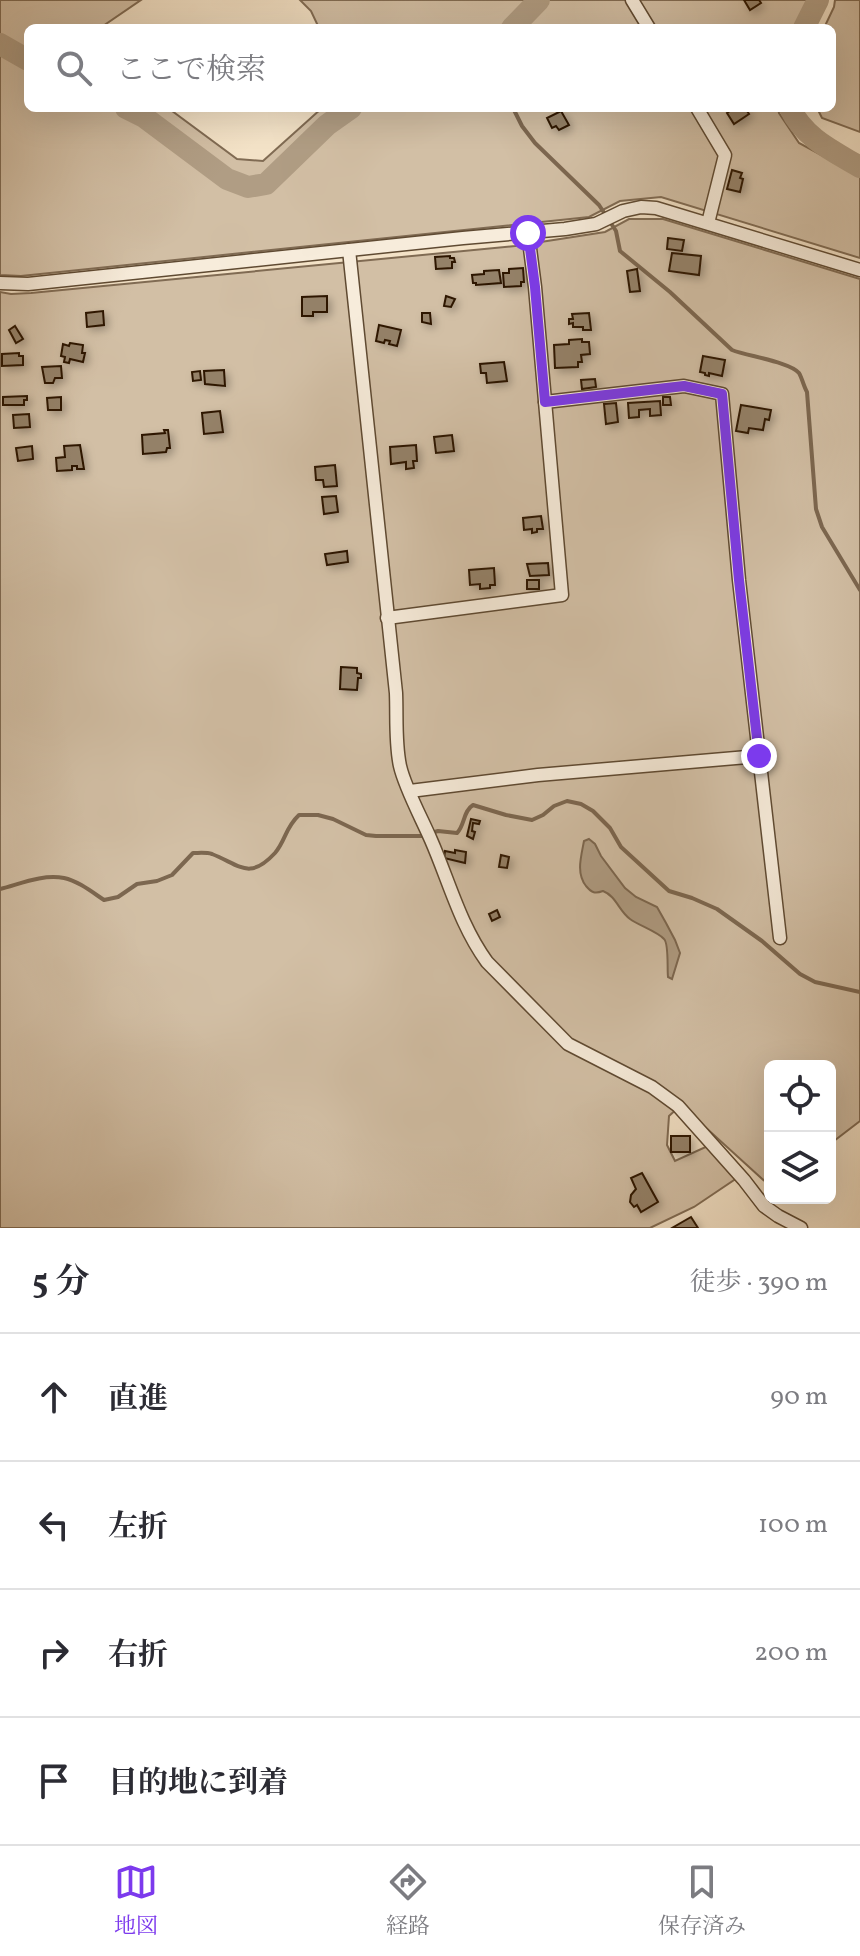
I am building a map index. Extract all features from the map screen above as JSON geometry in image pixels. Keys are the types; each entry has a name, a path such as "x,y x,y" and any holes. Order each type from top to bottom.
{"street":[{"path":"632,0 647,24"},
{"path":"699,112 725,155 708,223"},
{"path":"0,283 28,284 528,233 596,224 623,211 641,207 656,208 860,270"},
{"path":"387,618 562,595 528,233"},
{"path":"349,250 396,693 400,765 476,947 568,1044 652,1087 678,1106 764,1206 801,1228"},
{"path":"545,402 684,386 722,394 739,580 780,938"},
{"path":"410,791 538,775 759,756"}],"shaded area":[{"path":"0,0 141,0 106,24 24,24 24,112 173,112 237,159 263,161 318,112 779,112 799,143 860,176 860,258 661,197 620,201 589,217 21,276 0,275"},
{"path":"300,0 811,0 796,24 317,24 311,11"},
{"path":"835,0 860,0 860,132 822,118 819,112 836,112 836,24 826,24"},
{"path":"629,219 663,219 860,279 860,1121 836,1139 836,1060 764,1060 764,1181 681,1105 669,1116 667,1145 675,1161 710,1145 737,1178 694,1207 650,1228 0,1228 0,292 31,293 515,246 605,232"},
{"path":"589,839 625,888 657,907 680,953 672,979 668,977 666,941 630,919 607,893 592,891 583,881 581,859 584,841"}],"building":[{"path":"744,0 759,0 761,3 750,10"},
{"path":"562,112 569,125 559,130 556,126 552,128 547,118"},
{"path":"748,112 749,114 734,124 727,113"},
{"path":"732,170 742,173 740,192 727,189"},
{"path":"668,238 684,240 682,251 667,249"},
{"path":"672,253 701,256 699,275 669,271"},
{"path":"450,256 455,262 452,262 452,268 436,269 435,257"},
{"path":"523,268 524,282 521,286 504,287 503,273 509,273 509,269"},
{"path":"637,269 640,291 630,292 627,271"},
{"path":"499,270 501,283 473,283 472,275"},
{"path":"327,296 327,312 302,316 302,297"},
{"path":"446,296 455,299 451,307 444,306"},
{"path":"103,311 104,325 87,327 86,313"},
{"path":"422,313 430,313 431,324 422,322"},
{"path":"589,313 591,330 569,324 572,314"},
{"path":"379,325 401,330 397,346 389,344 390,341 376,341"},
{"path":"15,326 23,339 16,343 9,330"},
{"path":"582,339 582,342 589,342 590,354 581,355 582,362 578,362 578,367 555,368 554,345"},
{"path":"70,343 83,345 83,362 70,359 69,363 64,362 65,357 61,356 63,344 69,346"},
{"path":"19,353 23,356 23,365 2,366 2,354"},
{"path":"703,356 725,360 722,376 700,372"},
{"path":"504,362 507,381 487,383 486,373 481,373 480,364"},
{"path":"61,366 62,378 45,383 42,367"},
{"path":"224,370 225,386 205,384 204,371"},
{"path":"200,371 201,380 193,381 192,372"},
{"path":"595,379 596,387 582,389 581,380"},
{"path":"27,396 24,405 3,405 3,397"},
{"path":"61,397 61,410 48,410 47,398"},
{"path":"663,397 670,397 671,405 663,405"},
{"path":"660,401 661,415 650,416 650,409 639,410 639,417 629,418 628,403"},
{"path":"616,403 618,422 606,424 604,404"},
{"path":"741,405 771,410 763,430 749,428 748,433 736,431"},
{"path":"220,411 223,432 204,434 202,413"},
{"path":"29,414 30,427 14,428 13,415"},
{"path":"164,430 168,430 170,448 166,452 143,454 142,435 165,433"},
{"path":"452,435 454,451 436,453 434,437"},
{"path":"80,445 84,469 72,466 72,470 57,471 56,458 65,457 64,446"},
{"path":"416,445 414,468 406,469 406,462 391,464 390,447"},
{"path":"32,446 33,459 18,461 16,448"},
{"path":"335,465 337,486 324,487 323,480 316,480 315,467"},
{"path":"336,496 338,512 324,514 322,497"},
{"path":"541,516 543,529 532,533 532,529 524,530 523,518"},
{"path":"347,551 348,562 327,565 325,554"},
{"path":"548,563 549,575 530,576 527,564"},
{"path":"494,568 495,585 480,589 480,584 470,585 469,570"},
{"path":"527,580 539,580 539,589 527,589"},
{"path":"341,667 357,668 361,678 358,678 357,690 340,689"},
{"path":"471,819 480,821 479,824 473,823 473,839 467,836"},
{"path":"455,850 466,852 465,863 444,858 445,851 455,853"},
{"path":"501,855 509,857 507,868 499,867"},
{"path":"497,910 500,917 492,921 489,914"},
{"path":"671,1136 690,1136 690,1152 671,1152"},
{"path":"642,1173 658,1202 641,1212 637,1205 634,1207 630,1202 636,1189 631,1178"},
{"path":"691,1217 698,1228 672,1228"}],"waterway":[{"path":"516,24 539,0"},
{"path":"806,24 818,0"},
{"path":"0,44 24,58"},
{"path":"134,112 227,179 248,187 266,184 327,125 345,112"},
{"path":"515,112 535,143 599,205 616,231 620,251 732,350 778,362 799,373 807,392 816,509 822,527 860,590"},
{"path":"792,112 811,136 860,167"},
{"path":"0,889 56,877 85,887 104,900 118,897 137,884 172,875 193,853 210,853 251,869 266,862 275,853 299,815 333,819 366,835 421,836 438,831 457,833 473,805 532,820 567,801 593,811 610,828 621,847 669,891 717,909 762,941 800,974 815,982 860,992"}],"route":[{"path":"528,233 545,402 684,386 722,394 759,756"}]}
